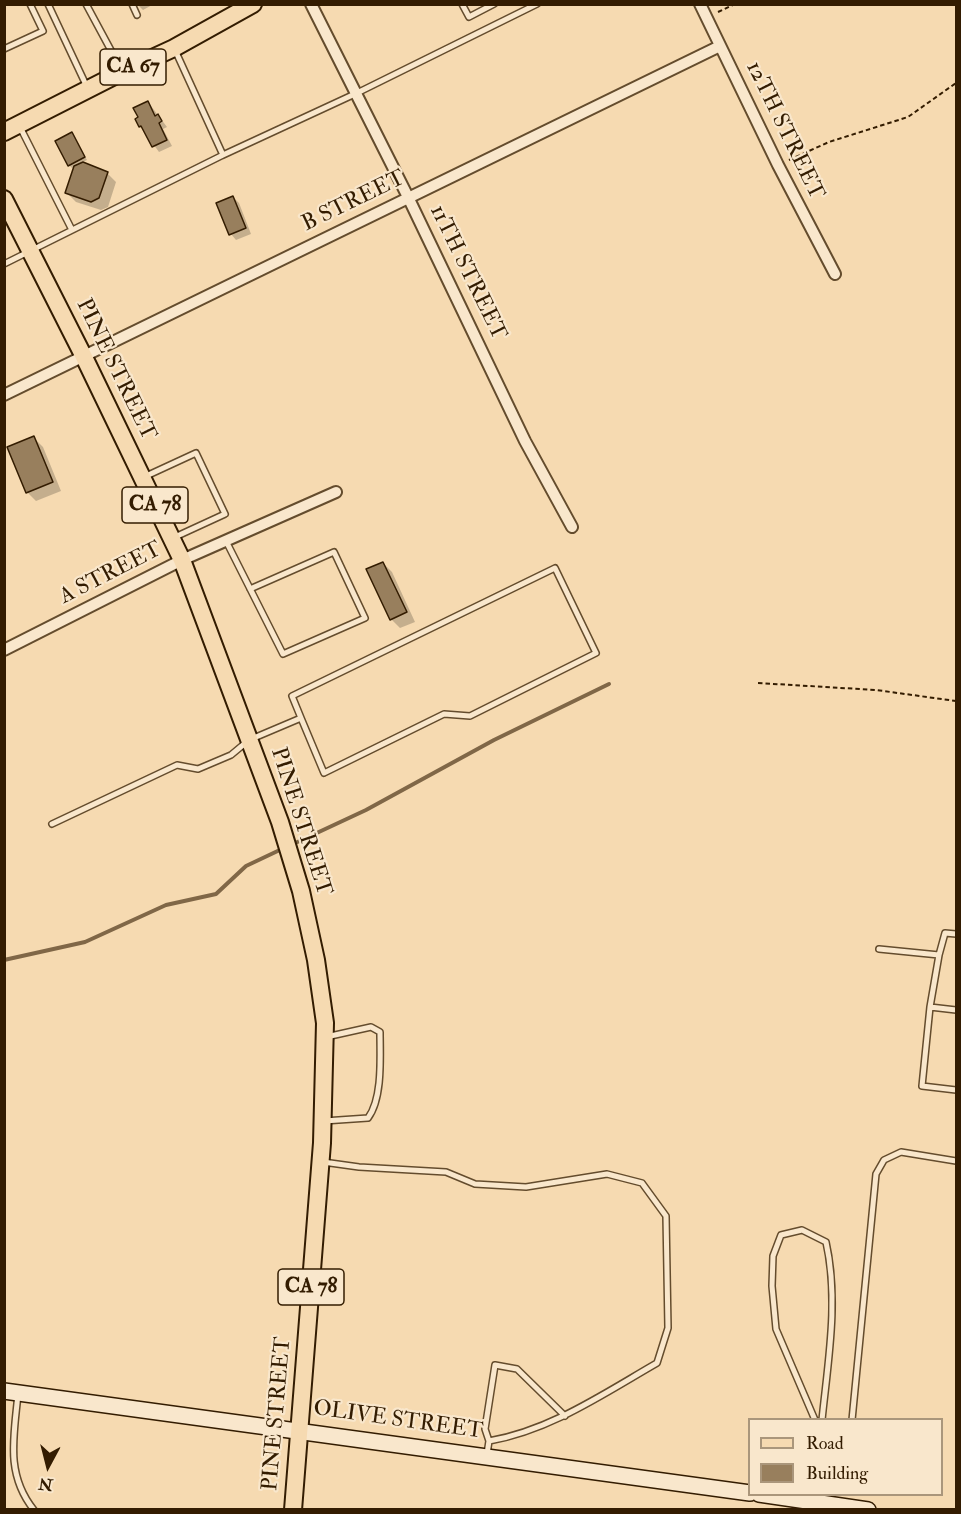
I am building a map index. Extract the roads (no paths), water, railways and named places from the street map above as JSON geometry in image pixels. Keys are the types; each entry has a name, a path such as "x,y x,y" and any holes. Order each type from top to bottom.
{"main road":[{"name":"CA 67","path":"12,129 174,48 253,4"},
{"name":"PINE STREET","path":"4,200 84,357 182,560 280,822 301,891 316,960 325,1037 321,1162 293,1509"}],"street":[{"name":"11TH STREET","path":"311,4 408,197 525,441 572,526"},
{"name":"12TH STREET","path":"700,4 778,165 835,274"},
{"name":"B STREET","path":"4,395 720,46"},
{"name":"A STREET","path":"4,651 182,560 336,492"},
{"name":"OLIVE STREET","path":"12,1392 300,1431 488,1449 748,1493"},
{"path":"783,1496 843,1501 868,1509"}],"lane":[{"path":"4,49 43,31 30,4"},
{"path":"48,4 88,89"},
{"path":"86,4 122,72"},
{"path":"132,4 137,15"},
{"path":"462,4 469,17 494,4"},
{"path":"4,264 537,4"},
{"path":"174,48 224,155"},
{"path":"12,129 72,230"},
{"path":"142,477 196,453 225,514 172,539"},
{"path":"226,541 250,589 283,654 365,618 334,552 250,589"},
{"path":"555,568 596,653 470,716 444,714 324,773 301,718 292,696 555,568"},
{"path":"52,824 177,765 198,769 231,755 249,740 301,718"},
{"path":"957,934 945,933 939,955 930,1007 922,1086 957,1090"},
{"path":"879,949 939,955"},
{"path":"930,1007 957,1010"},
{"path":"323,1121 368,1118 374,1110 380,1075 380,1032 371,1026 325,1037"},
{"path":"852,1418 876,1174 884,1160 901,1152 957,1161"},
{"path":"321,1162 446,1173 476,1184 526,1187 607,1174 642,1183 666,1216 668,1328 657,1363 565,1416 488,1449 485,1429 495,1365 517,1369 565,1416"},
{"path":"815,1418 776,1329 772,1286 773,1256 782,1235 802,1230 826,1242 831,1264 832,1312 822,1418"},
{"path":"12,1392 12,1451 17,1481 34,1509"}],"waterway":[{"path":"291,845 366,810 494,740 609,684"},
{"path":"4,960 85,942 166,905 216,894 246,866 284,848"}]}
